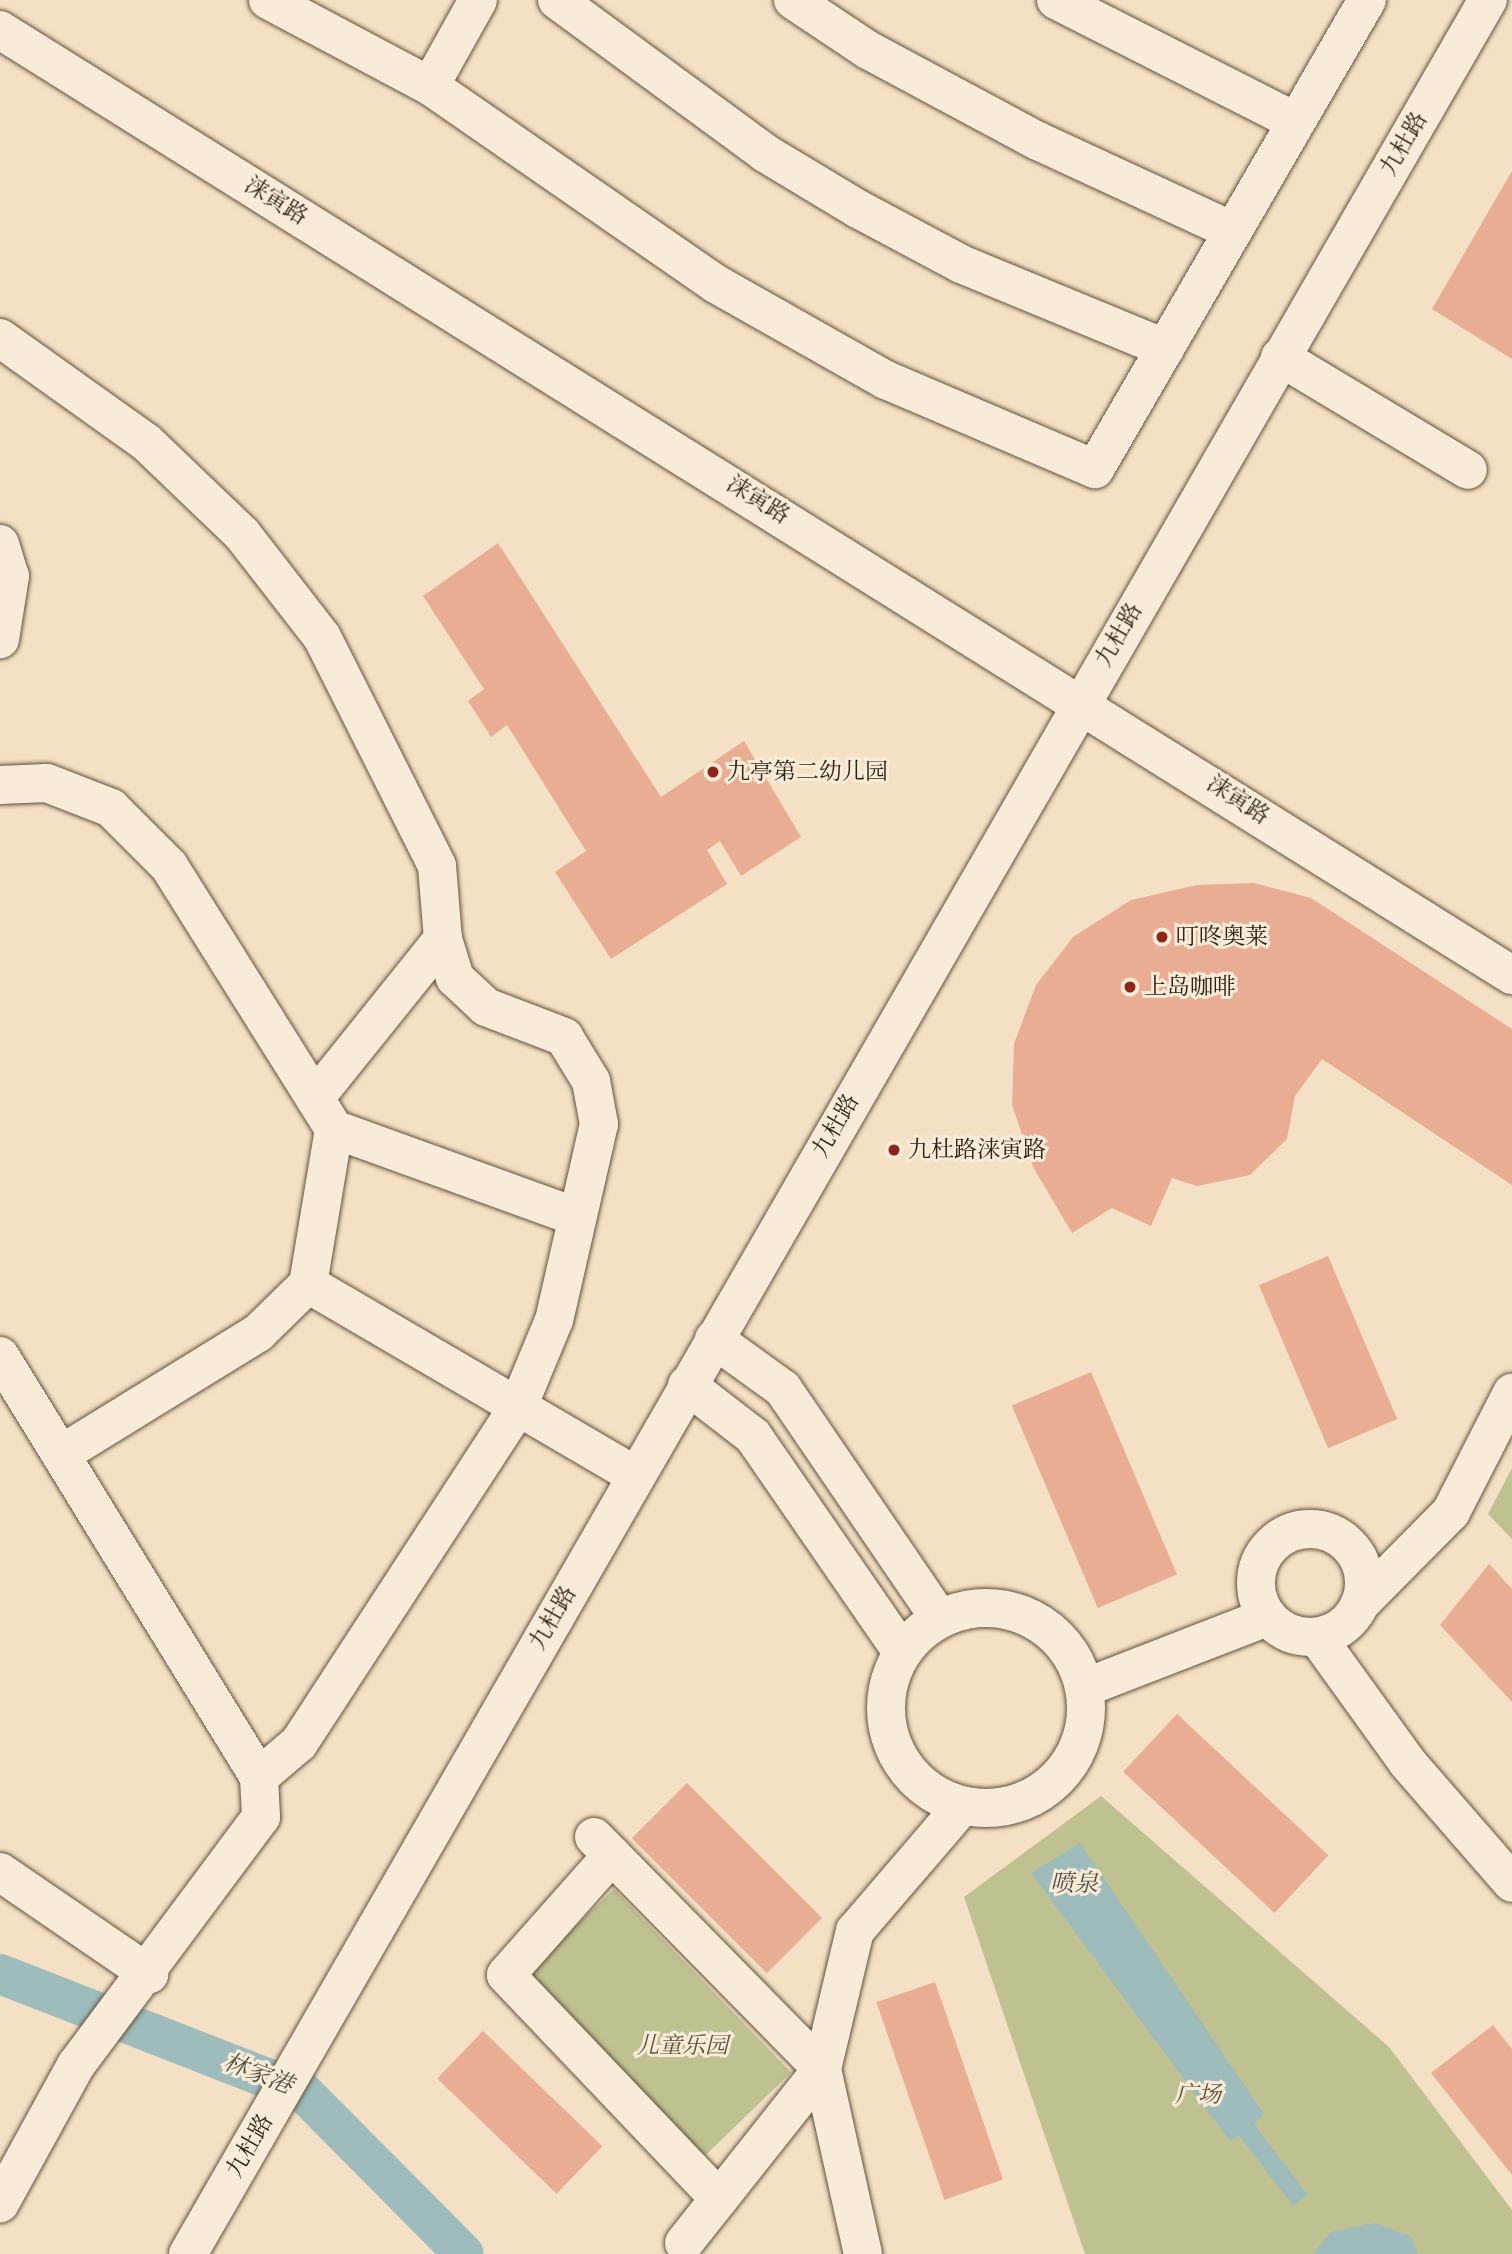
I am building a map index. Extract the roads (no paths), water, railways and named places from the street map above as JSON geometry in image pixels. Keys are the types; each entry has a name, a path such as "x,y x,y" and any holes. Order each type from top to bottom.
{"street":[{"path":"268,0 430,86 716,284 886,380 1095,469 1367,0"},
{"path":"430,86 478,0"},
{"path":"557,0 765,153 858,209 961,264 1165,348"},
{"path":"793,0 868,50 1038,141 1233,231"},
{"path":"1056,0 1296,122"},
{"name":"九杜路","path":"188,2254 1081,700 1488,0"},
{"name":"涞寅路","path":"0,30 1081,700 1512,975"},
{"path":"0,338 146,442 242,534 322,637 437,866 443,940 455,978 486,1007 564,1037 591,1081 599,1125 554,1320 518,1407 299,1744 260,1777"},
{"path":"1280,357 1468,470"},
{"path":"0,544 10,576 0,639"},
{"path":"0,785 47,783 111,808 169,866 325,1114 577,1217"},
{"path":"63,1453 258,1334 308,1284 325,1114 443,940"},
{"path":"308,1284 635,1475"},
{"path":"714,1339 783,1389 940,1619"},
{"path":"0,1356 63,1453 260,1777 261,1816 149,1974 76,2066 0,2203"},
{"path":"687,1385 754,1436 902,1652"},
{"path":"1359,1605 1364,1587 1353,1551 1340,1539 1309,1529 1284,1536 1265,1552 1255,1585 1267,1617 1289,1633 1317,1637 1342,1626 1359,1605 1451,1512 1512,1393"},
{"path":"987,1607 1020,1613 1050,1630 1072,1656 1084,1688 1082,1734 1054,1783 1025,1801 994,1808 962,1806 925,1786 892,1745 886,1714 889,1682 902,1652 940,1619 987,1607"},
{"path":"1084,1688 1267,1617"},
{"path":"1317,1637 1407,1762 1512,1883"},
{"path":"684,2243 822,2069 855,1931 962,1806"},
{"path":"719,2199 506,1975 603,1846 822,2069 863,2254"},
{"path":"0,1872 149,1974"}],"water":[{"name":"喷泉","path":"1080,1843 1264,2114 1254,2124 1308,2195 1293,2206 1239,2135 1230,2141 1031,1873"},
{"path":"1374,2223 1411,2236 1418,2254 1313,2254 1331,2232"}],"waterway":[{"name":"林家港","path":"0,1974 303,2092 464,2254"}],"place":[{"name":"九亭第二幼儿园","path":"713,772"},
{"name":"叮咚奥莱","path":"1162,937"},
{"name":"上岛咖啡","path":"1130,987"},
{"name":"九杜路涞寅路","path":"894,1150"}],"park label":[{"name":"儿童乐园","path":"682,2046"},
{"name":"广场","path":"1198,2095"}]}
